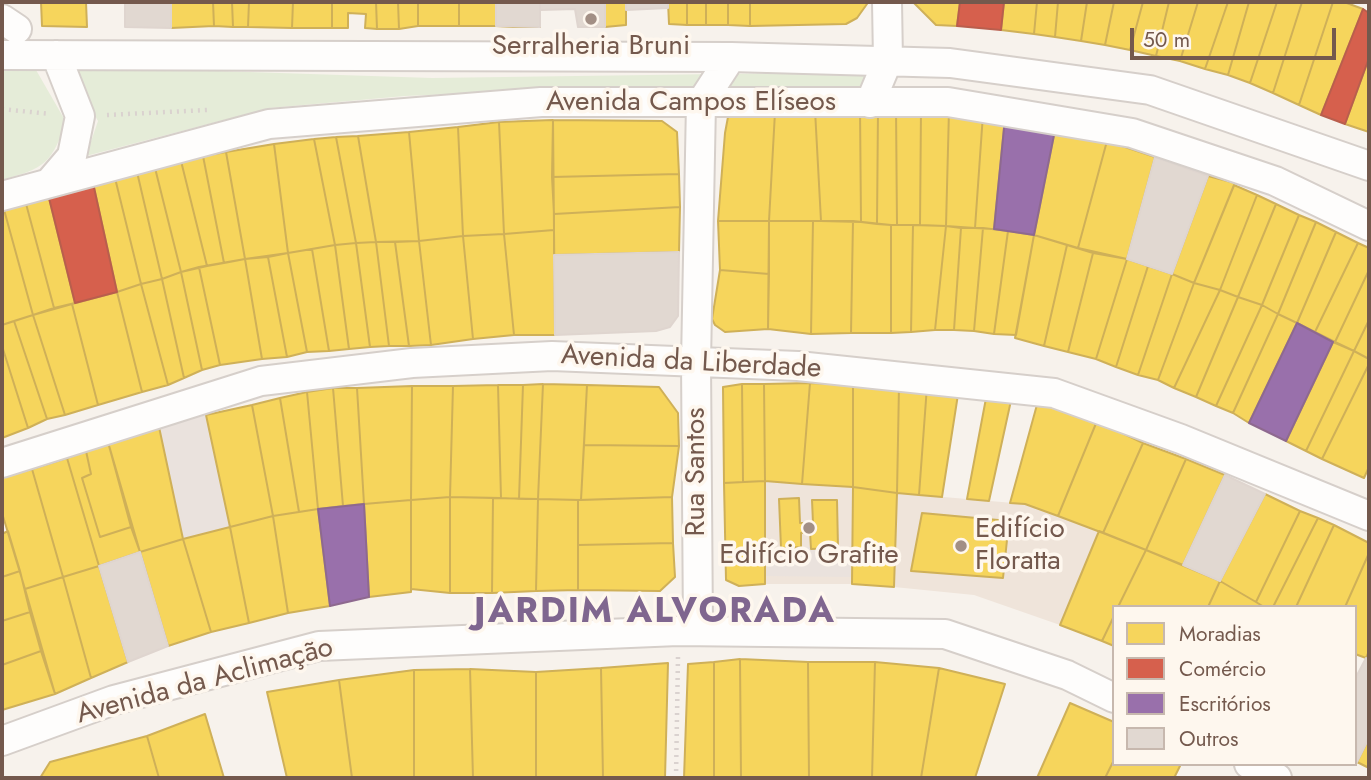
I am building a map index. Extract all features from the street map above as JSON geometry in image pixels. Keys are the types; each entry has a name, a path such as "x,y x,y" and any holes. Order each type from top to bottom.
{"street":[{"path":"870,103 888,60 887,2"},
{"path":"2,55 731,57 950,62 1150,90 1369,166"},
{"path":"49,183 72,156 80,116 56,55"},
{"path":"701,103 731,57"},
{"name":"Avenida Campos Elíseos","path":"2,196 269,124 541,102 948,102 1132,133 1275,181 1369,226"},
{"name":"Rua Santos","path":"688,631 701,103"},
{"name":"Avenida da Liberdade","path":"2,463 261,381 412,363 552,356 797,366 1054,393 1181,439 1369,516"},
{"name":"Avenida da Aclimação","path":"2,741 114,700 319,646 688,631 944,634 1067,675 1112,697"},
{"path":"1253,766 1277,778"}],"path":[{"path":"676,778 688,631"}],"shaded area":[{"path":"206,415 230,527 183,539 159,427"},
{"name":"Edifício Grafite","path":"765,481 853,487 852,584 765,584"},
{"name":"Edifício Floratta","path":"897,493 1025,504 1099,531 1060,625 974,595 894,587"},
{"path":"853,547 852,577 765,576 765,550"}],"green space":[{"path":"32,63 66,122 56,148 44,163 28,172 2,180 2,65"},
{"path":"66,66 432,78 865,72 864,91 544,90 405,96 270,108 86,156 98,121"}],"building: Moradias":[{"path":"41,2 86,2 87,27 42,26"},
{"path":"171,2 213,2 214,26 171,28"},
{"path":"213,2 232,2 233,27 214,26"},
{"path":"232,2 249,2 248,27 233,27"},
{"path":"249,2 293,2 292,28 248,27"},
{"path":"293,2 332,2 332,28 292,28"},
{"path":"332,2 376,2 377,29 365,28 366,14 348,13 348,28 332,28"},
{"path":"376,2 398,2 399,29 377,29"},
{"path":"398,2 418,2 418,26 399,29"},
{"path":"418,2 459,2 459,26 418,26"},
{"path":"459,2 496,2 496,26 459,26"},
{"path":"496,2 513,2 513,27 496,26"},
{"path":"513,2 540,2 540,27 513,27"},
{"path":"604,2 626,2 626,25 605,27"},
{"path":"668,2 687,2 687,25 669,24"},
{"path":"687,2 706,2 706,25 687,25"},
{"path":"706,2 728,2 728,25 706,25"},
{"path":"728,2 750,2 750,26 728,25"},
{"path":"750,2 867,4 857,18 846,24 750,26"},
{"path":"913,2 960,2 957,26 936,25"},
{"path":"1004,2 1037,2 1034,34 1001,30"},
{"path":"1037,2 1058,2 1055,37 1034,34"},
{"path":"1058,2 1087,2 1081,41 1055,37"},
{"path":"1087,2 1114,2 1105,45 1081,41"},
{"path":"1114,2 1143,2 1130,50 1105,45"},
{"path":"1143,2 1169,2 1156,56 1130,50"},
{"path":"1169,2 1198,2 1180,61 1156,56"},
{"path":"1198,2 1228,2 1205,69 1180,61"},
{"path":"1228,2 1249,2 1228,75 1205,69"},
{"path":"1249,2 1277,2 1250,83 1228,75"},
{"path":"1277,2 1302,2 1273,93 1250,83"},
{"path":"1302,2 1333,2 1299,105 1273,93"},
{"path":"1333,2 1344,2 1363,9 1321,115 1299,105"},
{"path":"1369,58 1369,132 1345,124"},
{"path":"860,108 861,222 821,221 815,110"},
{"path":"860,108 878,109 877,224 861,222"},
{"path":"896,108 897,225 877,224 878,109"},
{"path":"896,108 921,109 920,225 897,225"},
{"path":"921,109 949,110 946,226 920,225"},
{"path":"815,110 821,221 769,221 775,112"},
{"path":"949,110 983,114 975,228 946,226"},
{"path":"739,111 775,112 769,221 718,221 728,117"},
{"path":"983,114 1005,118 994,229 975,228"},
{"path":"553,120 662,121 677,132 679,174 552,177"},
{"path":"553,120 554,230 504,234 499,122"},
{"path":"499,122 504,234 463,236 458,127"},
{"path":"458,127 463,236 419,241 409,132"},
{"path":"1055,130 1107,141 1078,248 1034,235"},
{"path":"409,132 419,241 376,242 358,136"},
{"path":"358,136 376,242 356,243 336,137"},
{"path":"336,137 356,243 335,245 314,139"},
{"path":"314,139 335,245 288,253 274,144"},
{"path":"1107,141 1155,157 1127,259 1078,248"},
{"path":"274,144 288,253 245,259 226,152"},
{"path":"226,152 245,259 224,263 203,156"},
{"path":"203,156 224,263 207,266 181,161"},
{"path":"181,161 207,266 181,272 155,168"},
{"path":"155,168 181,272 162,279 137,172"},
{"path":"137,172 162,279 141,284 115,178"},
{"path":"679,174 680,207 554,214 552,177"},
{"path":"1208,176 1235,183 1194,283 1172,274"},
{"path":"115,178 141,284 117,292 93,183"},
{"path":"1234,185 1257,195 1220,290 1194,283"},
{"path":"48,194 75,303 54,308 25,200"},
{"path":"1257,195 1276,204 1238,297 1220,290"},
{"path":"25,200 54,308 33,315 3,206"},
{"path":"1276,204 1299,215 1262,305 1238,297"},
{"path":"2,207 33,315 2,325"},
{"path":"680,207 679,252 554,255 554,214"},
{"path":"1299,215 1316,222 1278,314 1262,305"},
{"path":"718,221 769,221 769,274 720,270"},
{"path":"769,221 813,221 811,334 768,329"},
{"path":"813,221 853,221 851,333 811,334"},
{"path":"853,221 891,225 891,333 851,333"},
{"path":"1316,222 1336,232 1297,323 1278,314"},
{"path":"891,225 913,225 911,332 891,333"},
{"path":"913,225 946,226 935,330 911,332"},
{"path":"946,226 961,228 954,330 935,330"},
{"path":"961,228 983,228 974,331 954,330"},
{"path":"983,228 1008,231 994,334 974,331"},
{"path":"554,230 555,335 514,335 504,234"},
{"path":"1008,231 1034,235 1016,335 994,334"},
{"path":"1336,232 1358,243 1315,332 1297,323"},
{"path":"504,234 514,335 473,339 463,236"},
{"path":"1034,235 1067,245 1044,346 1015,338"},
{"path":"463,236 473,339 431,345 419,241"},
{"path":"419,241 431,345 409,346 395,242"},
{"path":"376,242 389,346 370,347 356,243"},
{"path":"376,242 395,242 409,346 389,346"},
{"path":"356,243 370,347 349,349 335,245"},
{"path":"1358,243 1369,248 1369,270 1335,342 1315,332"},
{"path":"335,245 349,349 329,351 312,249"},
{"path":"1067,245 1093,253 1068,352 1044,346"},
{"path":"312,249 329,351 307,352 288,253"},
{"path":"288,253 307,352 287,357 268,257"},
{"path":"1093,253 1127,259 1096,359 1068,352"},
{"path":"268,257 287,357 262,359 245,259"},
{"path":"245,259 262,359 220,365 199,267"},
{"path":"1127,259 1148,266 1116,367 1096,359"},
{"path":"1148,266 1172,274 1138,375 1116,367"},
{"path":"199,267 220,365 202,370 181,272"},
{"path":"720,270 769,274 768,329 725,332 715,325 712,319"},
{"path":"1369,270 1369,320 1354,351 1335,342"},
{"path":"181,272 202,370 184,378 162,279"},
{"path":"1172,274 1194,283 1158,380 1138,375"},
{"path":"162,279 184,378 168,385 141,284"},
{"path":"1194,283 1220,290 1174,388 1158,380"},
{"path":"141,284 168,385 142,392 117,292"},
{"path":"1220,290 1238,297 1196,397 1174,388"},
{"path":"117,292 142,392 98,405 72,304"},
{"path":"1238,297 1262,305 1216,406 1196,397"},
{"path":"72,304 98,405 65,415 33,315"},
{"path":"1262,305 1278,314 1233,413 1216,406"},
{"path":"1278,314 1297,323 1249,423 1233,413"},
{"path":"33,315 65,415 47,419 14,321"},
{"path":"1369,320 1369,359 1354,351"},
{"path":"14,321 47,419 28,428 2,346 2,325"},
{"path":"1333,342 1354,351 1306,451 1286,441"},
{"path":"2,346 28,428 2,438"},
{"path":"1354,351 1369,359 1369,364 1322,459 1306,451"},
{"path":"1369,364 1369,467 1364,478 1322,459"},
{"path":"810,383 802,484 765,481 764,384"},
{"path":"810,383 853,385 853,487 802,484"},
{"path":"543,384 538,499 519,499 523,385"},
{"path":"543,384 587,385 581,500 538,499"},
{"path":"742,384 743,482 724,483 723,387"},
{"path":"742,384 764,384 765,481 743,482"},
{"path":"498,385 501,498 450,497 453,386"},
{"path":"498,385 523,385 519,499 501,498"},
{"path":"587,385 659,387 678,413 679,446 584,445"},
{"path":"853,385 899,386 897,493 853,487"},
{"path":"412,386 411,500 364,504 357,388"},
{"path":"412,386 453,386 450,497 411,500"},
{"path":"899,386 927,386 919,495 897,493"},
{"path":"927,386 959,388 942,497 919,495"},
{"path":"333,388 343,506 318,509 307,392"},
{"path":"333,388 357,388 364,504 343,506"},
{"path":"307,392 318,509 299,512 280,398"},
{"path":"987,393 1012,396 989,501 967,499"},
{"path":"280,398 299,512 273,516 252,405"},
{"path":"1038,401 1097,421 1058,516 1025,504 1010,503"},
{"path":"252,405 273,516 230,527 206,415"},
{"path":"1097,421 1143,443 1103,533 1058,516"},
{"path":"159,427 183,539 140,552 108,442"},
{"path":"108,442 131,527 100,537 82,478 91,474 86,451"},
{"path":"1143,443 1186,459 1146,550 1103,533"},
{"path":"584,445 679,446 672,497 581,500"},
{"path":"86,451 91,474 82,478 100,537 131,527 140,552 99,566 67,458"},
{"path":"67,458 99,566 63,577 32,469"},
{"path":"1186,459 1225,475 1183,565 1146,550"},
{"path":"32,469 63,577 25,589 2,513 2,477"},
{"path":"765,481 765,584 739,586 726,580 724,483"},
{"path":"853,487 897,493 894,587 852,584"},
{"path":"1265,494 1300,511 1256,602 1220,581"},
{"path":"450,497 450,593 411,589 411,500"},
{"path":"450,497 493,498 492,593 450,593"},
{"path":"672,497 673,543 578,545 578,500"},
{"path":"493,498 538,499 536,591 492,593"},
{"name":"Edifício Grafite","path":"799,498 800,523 813,523 812,500 837,500 838,548 811,549 810,532 801,533 801,547 781,548 779,499"},
{"path":"538,499 578,500 578,590 536,591"},
{"path":"411,500 411,592 369,597 364,504"},
{"path":"318,509 330,606 288,613 273,516"},
{"path":"1300,511 1318,518 1274,605 1261,605 1256,602"},
{"name":"Edifício Floratta","path":"922,513 1009,521 1003,578 911,571"},
{"path":"273,516 288,613 249,623 230,527"},
{"path":"1318,518 1334,525 1297,605 1274,605"},
{"path":"1334,525 1369,543 1369,553 1346,605 1297,605"},
{"path":"230,527 249,623 211,632 183,539"},
{"path":"8,531 20,571 2,577 2,534"},
{"path":"1099,531 1146,550 1119,605 1112,605 1112,620 1102,641 1060,625"},
{"path":"183,539 211,632 168,646 140,552"},
{"path":"673,543 675,577 660,591 578,590 578,545"},
{"path":"1146,550 1220,581 1209,605 1119,605"},
{"path":"1369,553 1369,651 1366,658 1357,655 1357,605 1346,605"},
{"path":"99,566 128,662 91,678 63,577"},
{"path":"20,571 30,612 2,621 2,577"},
{"path":"63,577 91,678 55,694 25,589"},
{"path":"1220,581 1261,605 1209,605"},
{"path":"30,612 41,651 2,665 2,621"},
{"path":"1112,620 1112,645 1102,641"},
{"path":"41,651 55,694 2,710 2,665"},
{"path":"740,659 741,778 714,778 714,662"},
{"path":"740,659 808,662 809,778 741,778"},
{"path":"714,662 714,778 684,778 688,664"},
{"path":"808,662 875,662 872,778 809,778"},
{"path":"875,662 939,668 921,778 872,778"},
{"path":"668,663 665,778 603,778 601,668"},
{"path":"601,668 603,778 536,778 536,672"},
{"path":"939,668 1005,684 975,778 921,778"},
{"path":"470,669 473,778 414,778 414,670"},
{"path":"470,669 536,672 536,778 473,778"},
{"path":"414,670 414,778 352,778 339,680"},
{"path":"339,680 352,778 287,778 267,692"},
{"path":"1070,703 1112,721 1112,764 1105,778 1037,778"},
{"path":"205,714 224,778 159,778 147,736"},
{"path":"147,736 159,778 40,778 50,762"},
{"path":"1369,738 1369,768 1357,762"},
{"path":"1112,764 1180,766 1174,778 1105,778"}],"building: Comércio":[{"path":"960,2 1004,2 1001,30 957,26"},
{"path":"1363,9 1369,13 1369,58 1345,124 1321,115"},
{"path":"93,183 117,292 75,303 48,194"}],"building: Escritórios":[{"path":"1005,118 1055,130 1034,235 994,229"},
{"path":"1297,323 1333,342 1286,441 1249,423"},
{"path":"364,504 369,597 330,606 318,509"}],"building: Outros":[{"path":"125,2 171,2 171,28 125,27"},
{"path":"496,2 540,2 540,27 496,26"},
{"name":"Serralheria Bruni","path":"540,2 605,2 605,27 578,27 575,9 540,10"},
{"path":"626,2 668,2 668,8 626,10"},
{"path":"1155,157 1208,176 1172,274 1127,259"},
{"path":"679,252 678,316 670,327 656,331 555,335 554,255"},
{"path":"1225,475 1265,494 1220,581 1183,565"},
{"path":"140,552 168,646 128,662 99,566"},
{"path":"1366,658 1369,660 1369,738 1357,762 1357,675"}],"place":[{"name":"Serralheria Bruni","path":"591,19"},
{"name":"Edifício Grafite","path":"809,528"},
{"name":"Edifício Floratta","path":"961,546"}],"district":[{"name":"JARDIM ALVORADA","path":"655,614"}]}
